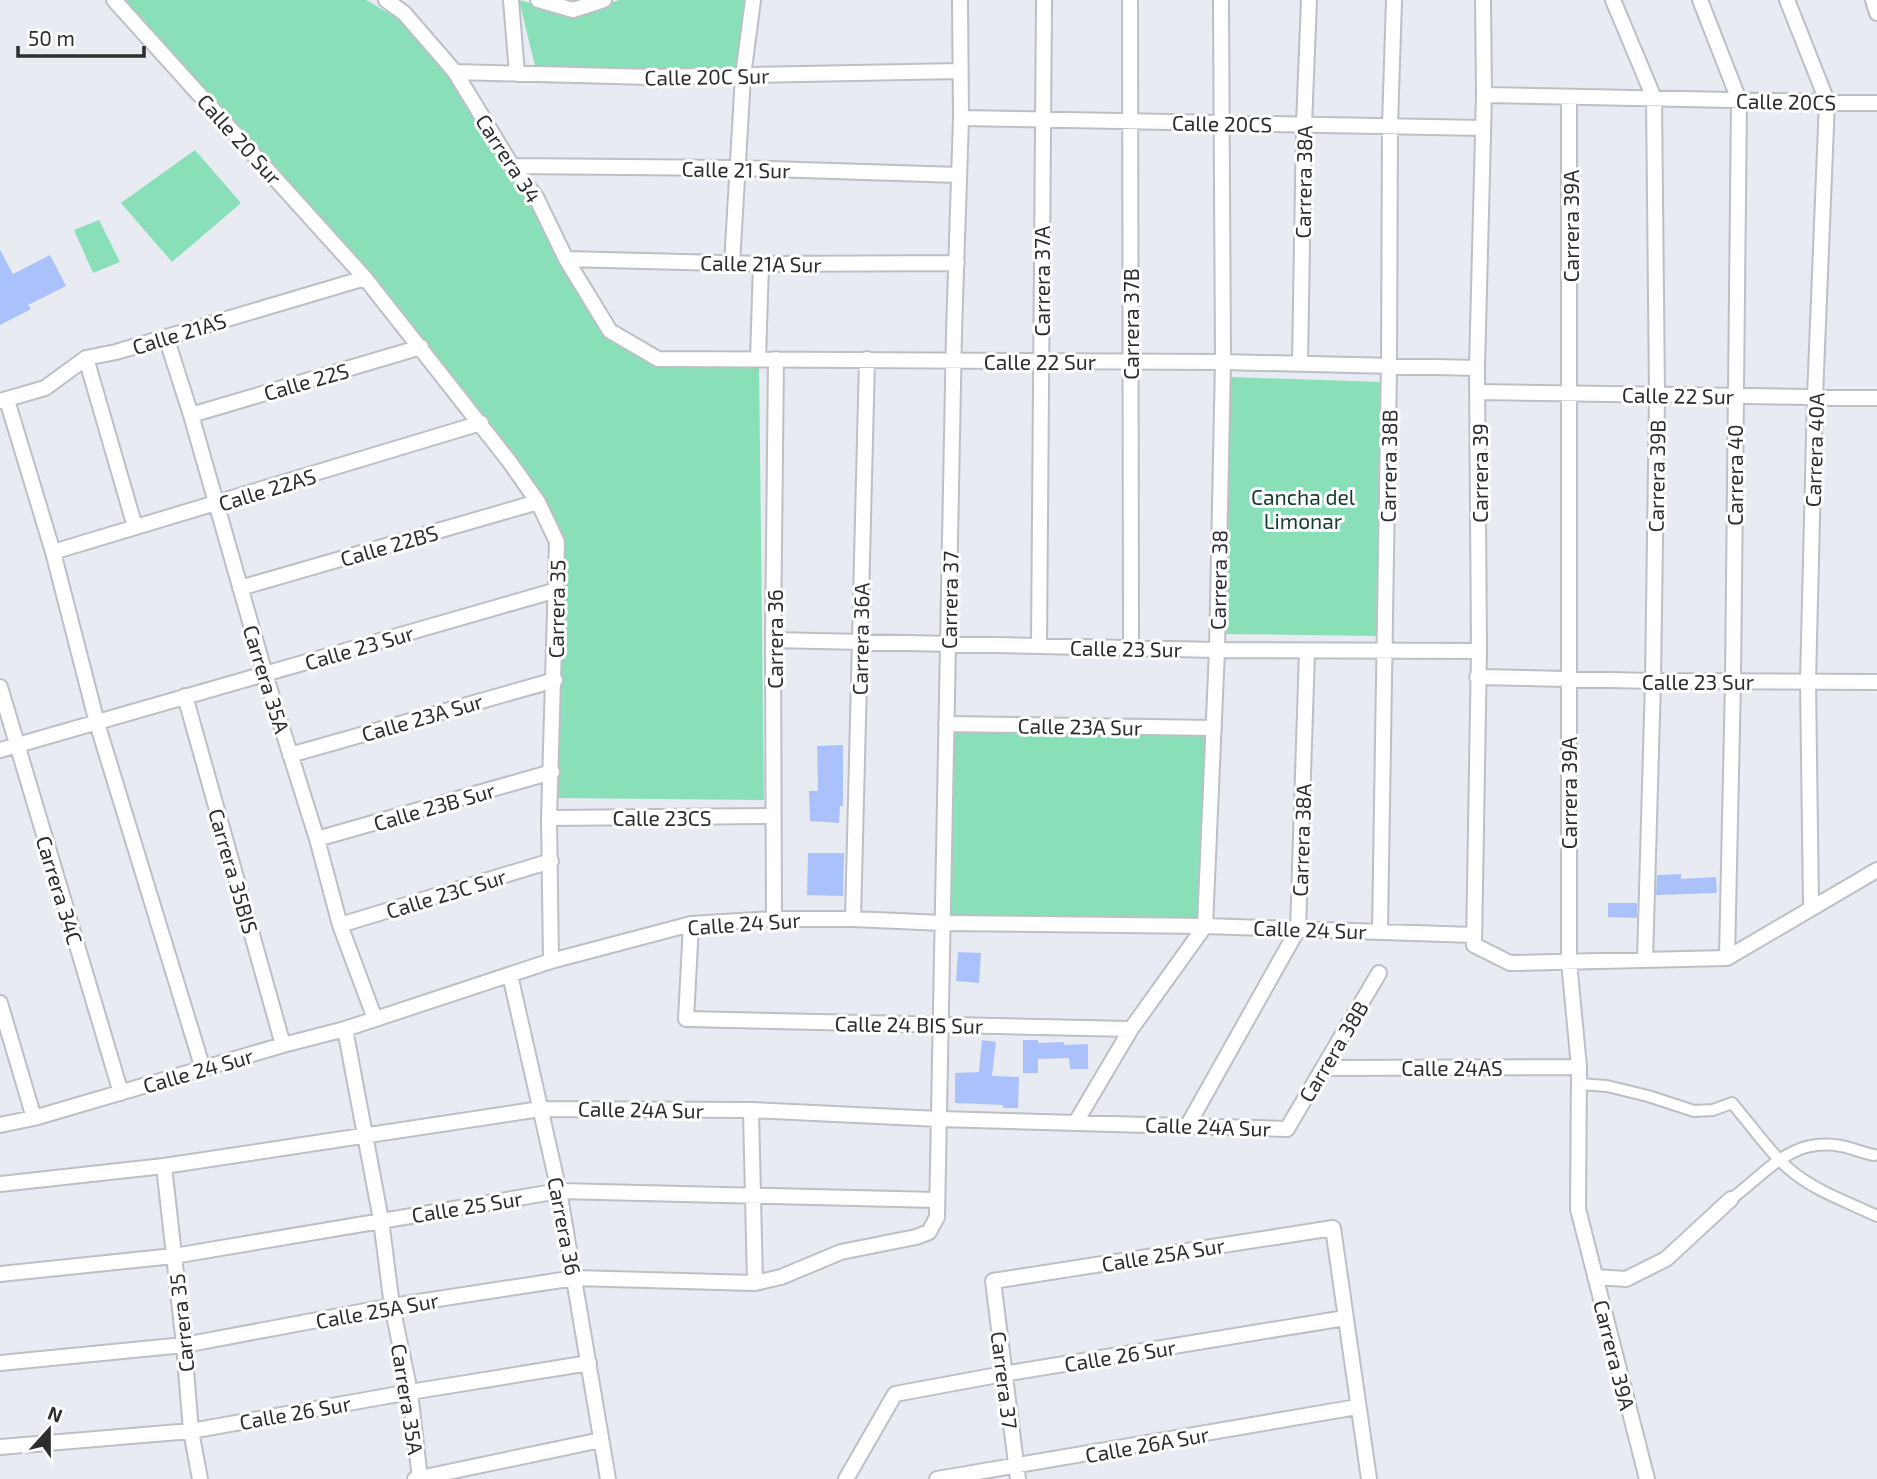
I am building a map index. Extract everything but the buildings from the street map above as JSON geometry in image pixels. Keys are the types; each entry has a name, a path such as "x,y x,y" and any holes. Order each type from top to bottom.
{"street":[{"name":"Calle 20 Sur","path":"114,0 365,278"},
{"name":"Carrera 34","path":"386,0 404,13 455,72 512,166 536,197 566,258 610,331"},
{"path":"512,0 517,74"},
{"path":"538,0 573,10 604,0"},
{"path":"732,264 743,76 753,0"},
{"name":"Carrera 37","path":"755,1283 781,1277 841,1252 916,1237 929,1232 937,1217 961,118 960,0"},
{"name":"Carrera 37A","path":"1039,646 1044,0"},
{"name":"Carrera 37B","path":"1130,0 1131,648"},
{"name":"Carrera 38","path":"1205,926 1217,650 1223,362 1221,0"},
{"name":"Carrera 38A","path":"1300,364 1309,0"},
{"name":"Carrera 38B","path":"1380,931 1390,366 1390,126 1394,0"},
{"name":"Carrera 39","path":"1474,940 1479,651 1477,368 1484,95 1483,0"},
{"name":"Carrera 39B","path":"1613,0 1654,98 1657,395 1645,960"},
{"name":"Carrera 40","path":"1700,0 1739,100 1733,681 1727,958"},
{"name":"Carrera 40A","path":"1787,0 1827,101 1815,397 1808,681 1811,907"},
{"path":"1873,0 1877,13"},
{"name":"Calle 20C Sur","path":"455,72 652,77 959,71"},
{"name":"Calle 20CS","path":"1484,95 1877,103"},
{"name":"Carrera 39A","path":"1569,98 1569,962 1579,1067 1578,1209 1647,1479"},
{"name":"Calle 20CS","path":"961,118 1483,128"},
{"name":"Calle 21 Sur","path":"512,166 959,175"},
{"name":"Calle 21A Sur","path":"566,258 732,264 957,263"},
{"path":"758,359 761,264"},
{"name":"Calle 21AS","path":"3,401 45,388 86,358 116,352 365,278"},
{"name":"Carrera 35","path":"365,278 481,423 538,502 557,542 549,818 551,961"},
{"name":"Calle 22 Sur","path":"610,331 658,359 1223,362 1477,368"},
{"name":"Carrera 35A","path":"166,337 265,674 317,839 340,925 375,1020"},
{"name":"Calle 22S","path":"191,415 421,348"},
{"path":"86,358 135,527"},
{"name":"Carrera 36","path":"774,919 776,359"},
{"name":"Carrera 36A","path":"853,919 867,359"},
{"name":"Calle 22 Sur","path":"1478,392 1877,398"},
{"path":"3,401 53,552 97,723 203,1069"},
{"name":"Calle 22AS","path":"53,552 481,423"},
{"name":"Calle 22BS","path":"240,588 538,502"},
{"name":"Calle 23 Sur","path":"0,750 557,590"},
{"name":"Calle 23 Sur","path":"773,639 1217,650 1479,651"},
{"name":"Carrera 38A","path":"1188,1125 1298,929 1307,651"},
{"name":"Calle 23 Sur","path":"1477,677 1877,682"},
{"name":"Calle 23A Sur","path":"290,755 555,680"},
{"name":"Carrera 34C","path":"0,687 121,1093"},
{"name":"Carrera 35BIS","path":"185,696 283,1045"},
{"name":"Calle 23A Sur","path":"946,723 1214,729"},
{"name":"Calle 23B Sur","path":"317,839 552,772"},
{"name":"Calle 23CS","path":"549,818 774,816"},
{"name":"Calle 23C Sur","path":"340,925 551,861"},
{"name":"Calle 24 Sur","path":"0,1125 34,1118 345,1029 551,961 691,924 774,919 853,919 1380,931 1474,940 1510,963 1727,958 1877,870"},
{"name":"Calle 24 BIS Sur","path":"691,924 686,1019 1131,1029"},
{"path":"1076,1122 1131,1029 1205,926"},
{"name":"Carrera 38B","path":"1287,1129 1379,974"},
{"name":"Carrera 36","path":"510,975 559,1191 608,1479"},
{"path":"0,1003 34,1118"},
{"name":"Carrera 35A","path":"345,1029 381,1220 392,1306 410,1392 418,1479"},
{"name":"Calle 24AS","path":"1325,1068 1579,1067"},
{"path":"1579,1084 1607,1086 1694,1111 1713,1110 1732,1103 1779,1160 1810,1184 1877,1216"},
{"name":"Calle 24A Sur","path":"0,1184 164,1166 540,1108 751,1110 939,1119 1287,1129"},
{"path":"751,1110 755,1283"},
{"path":"1595,1277 1626,1279 1666,1259 1731,1199 1798,1148 1841,1146 1874,1155"},
{"name":"Carrera 35","path":"164,1166 191,1431 200,1479"},
{"name":"Calle 25 Sur","path":"0,1274 174,1256 559,1191 937,1200"},
{"name":"Calle 25A Sur","path":"993,1281 1333,1228 1345,1318"},
{"name":"Calle 25A Sur","path":"0,1363 184,1345 392,1306 575,1278 755,1283"},
{"name":"Carrera 37","path":"993,1281 1017,1473"},
{"path":"1345,1318 1369,1479"},
{"name":"Calle 26 Sur","path":"846,1479 895,1394 1345,1318"},
{"name":"Calle 26 Sur","path":"0,1447 191,1431 589,1363"},
{"name":"Calle 26A Sur","path":"937,1479 1017,1473 1357,1407"},
{"path":"418,1479 601,1440"}],"green space":[{"path":"117,0 366,0 406,23 455,80 534,201 606,331 657,366 759,366 764,800 554,798 562,541 488,420"},
{"path":"519,0 576,15 619,0 747,0 737,75 657,69 535,66"},
{"path":"195,150 241,203 172,262 121,203"},
{"path":"99,220 120,262 93,273 74,230"},
{"name":"Cancha del Limonar","path":"1231,377 1380,382 1376,636 1226,634"},
{"path":"953,729 1207,734 1199,920 950,918"}]}
